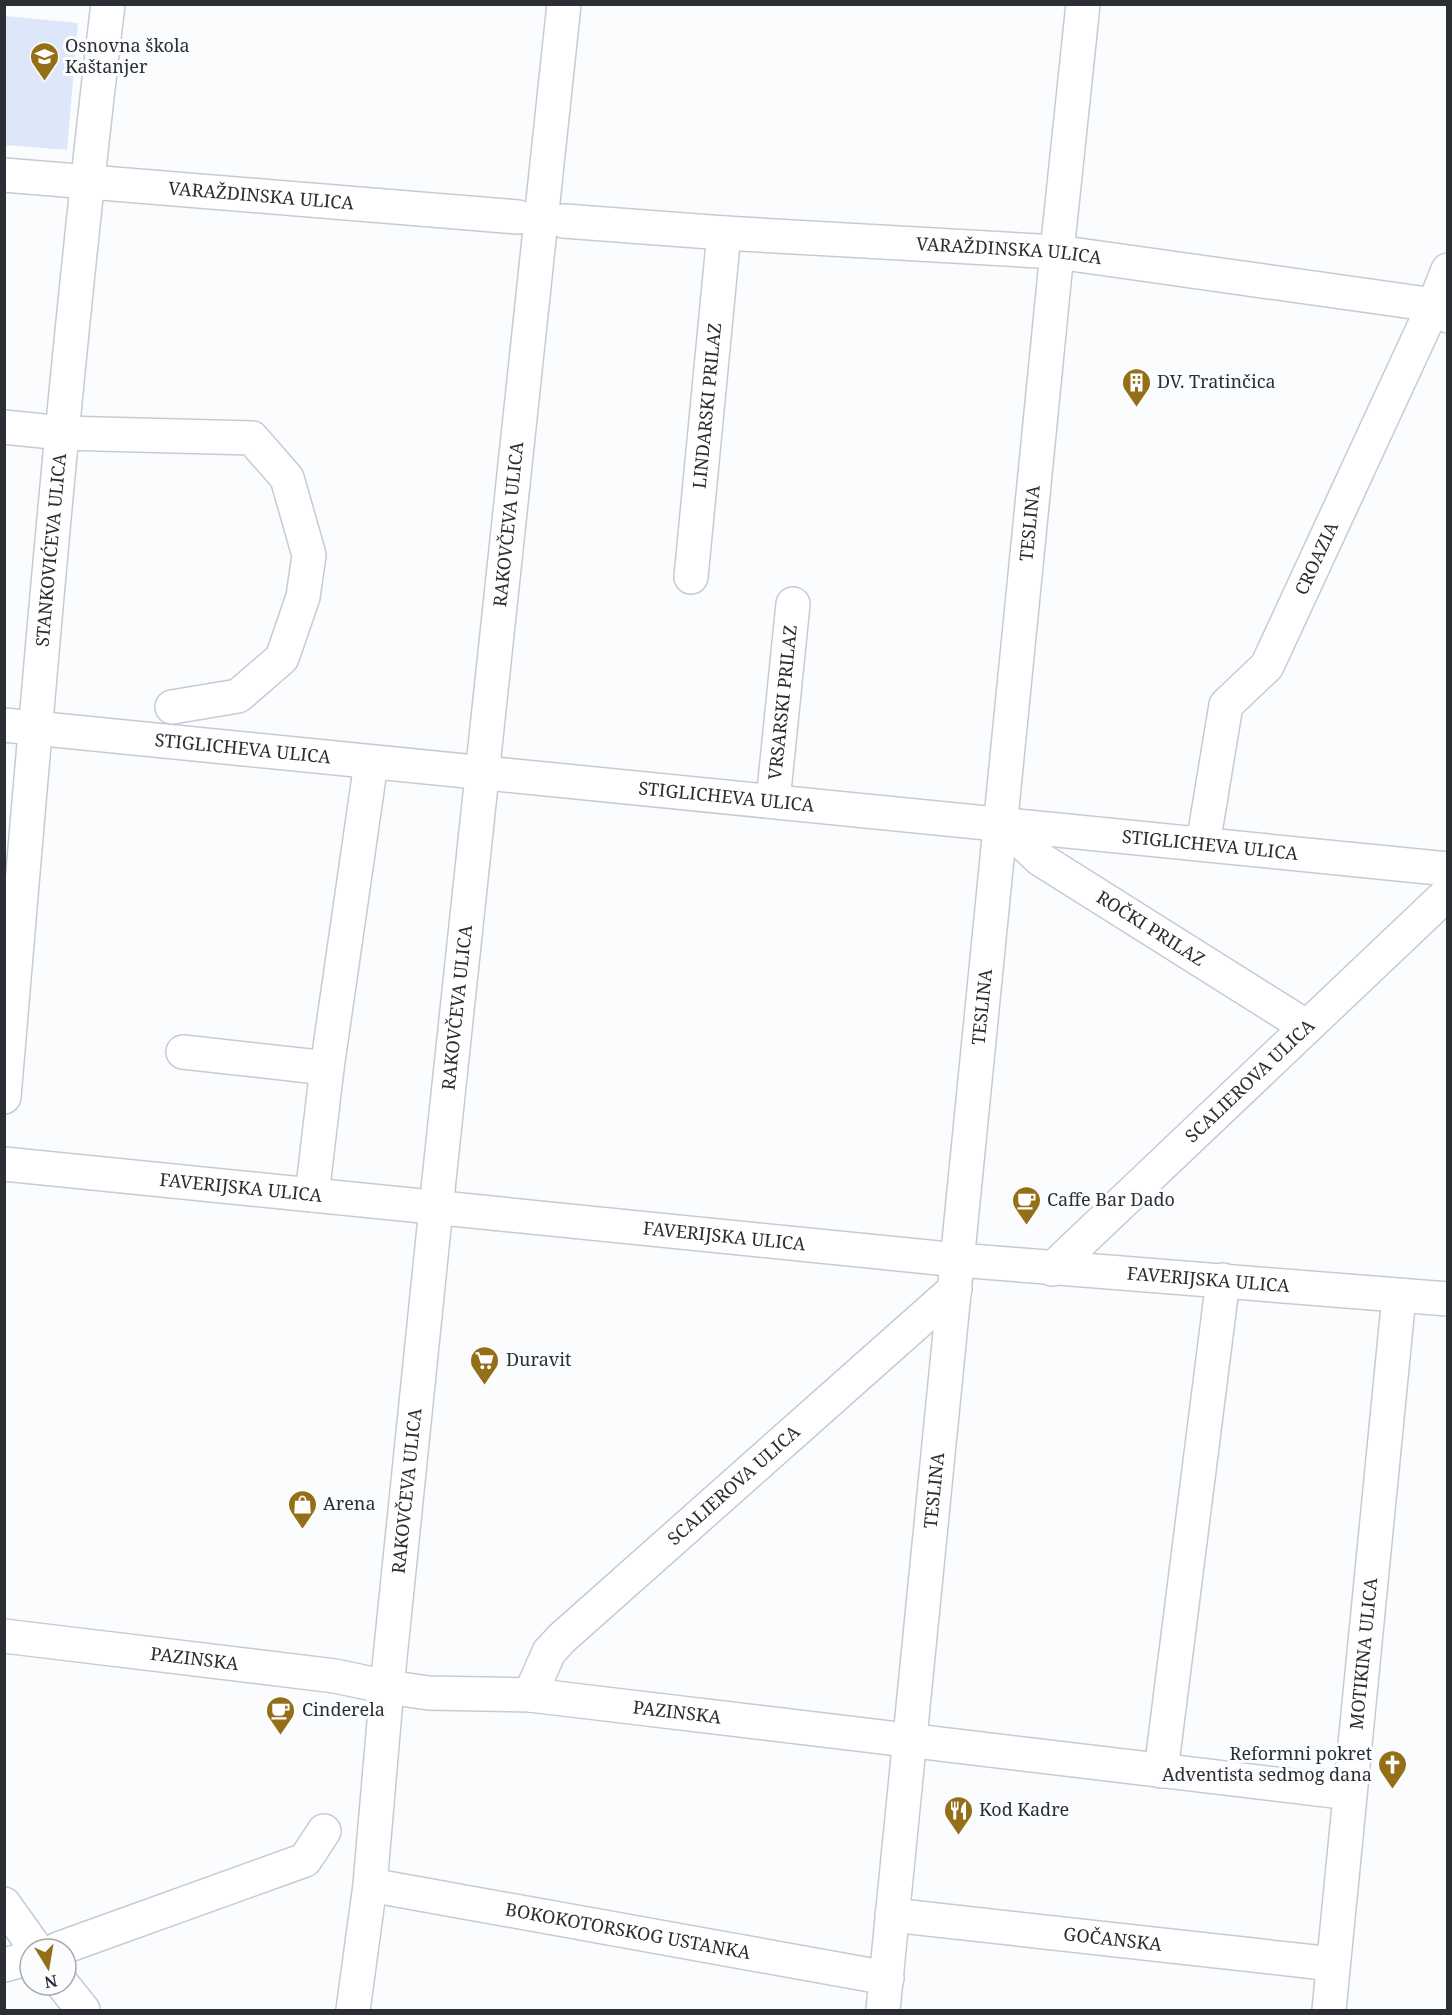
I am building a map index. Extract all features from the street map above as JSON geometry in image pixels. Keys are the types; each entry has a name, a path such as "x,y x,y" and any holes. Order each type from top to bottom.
{"street":[{"name":"STANKOVIĆEVA ULICA","path":"4,1096 20,726 62,433 86,181 108,4"},
{"name":"RAKOVČEVA ULICA","path":"353,2010 369,1885 436,1208 564,4"},
{"name":"TESLINA","path":"883,2010 1083,4"},
{"name":"VARAŽDINSKA ULICA","path":"4,175 518,217"},
{"name":"VARAŽDINSKA ULICA","path":"564,220 724,233 1057,252 1441,310"},
{"name":"LINDARSKI PRILAZ","path":"691,577 724,233"},
{"name":"CROAZIA","path":"1203,844 1226,705 1267,666 1441,310 1448,270"},
{"path":"4,427 62,433 252,438 287,478 309,555 303,597 282,658 238,696 172,707"},
{"name":"VRSARSKI PRILAZ","path":"773,801 793,604"},
{"name":"STIGLICHEVA ULICA","path":"20,726 371,763 1002,823 1448,869"},
{"path":"312,1195 327,1068 371,763"},
{"name":"ROČKI PRILAZ","path":"1002,823 1040,859 1307,1027"},
{"name":"SCALIEROVA ULICA","path":"1052,1269 1448,893"},
{"path":"183,1052 327,1068"},
{"name":"FAVERIJSKA ULICA","path":"4,1164 436,1208 957,1275 1052,1269 1223,1280 1448,1299"},
{"name":"SCALIEROVA ULICA","path":"530,1695 549,1652 562,1638 957,1275"},
{"path":"1161,1771 1223,1280"},
{"name":"MOTIKINA ULICA","path":"1329,2010 1399,1296"},
{"name":"PAZINSKA","path":"4,1636 335,1676 429,1693 530,1695 1350,1793"},
{"path":"78,1942 304,1860 324,1831"},
{"name":"BOKOKOTORSKOG USTANKA","path":"369,1885 887,1978"},
{"path":"4,1904 27,1937"},
{"name":"GOČANSKA","path":"892,1915 1333,1965"},
{"path":"73,1997 83,2010"}],"shaded area":[{"name":"Osnovna škola Kaštanjer","path":"5,16 78,23 67,150 5,145"}],"place":[{"name":"Osnovna škola Kaštanjer","path":"44,82"},
{"name":"DV. Tratinčica","path":"1136,408"},
{"name":"Caffe Bar Dado","path":"1026,1226"},
{"name":"Duravit","path":"485,1386"},
{"name":"Arena","path":"302,1530"},
{"name":"Cinderela","path":"281,1736"},
{"name":"Reformni pokret Adventista sedmog dana","path":"1393,1790"},
{"name":"Kod Kadre","path":"958,1836"}]}
